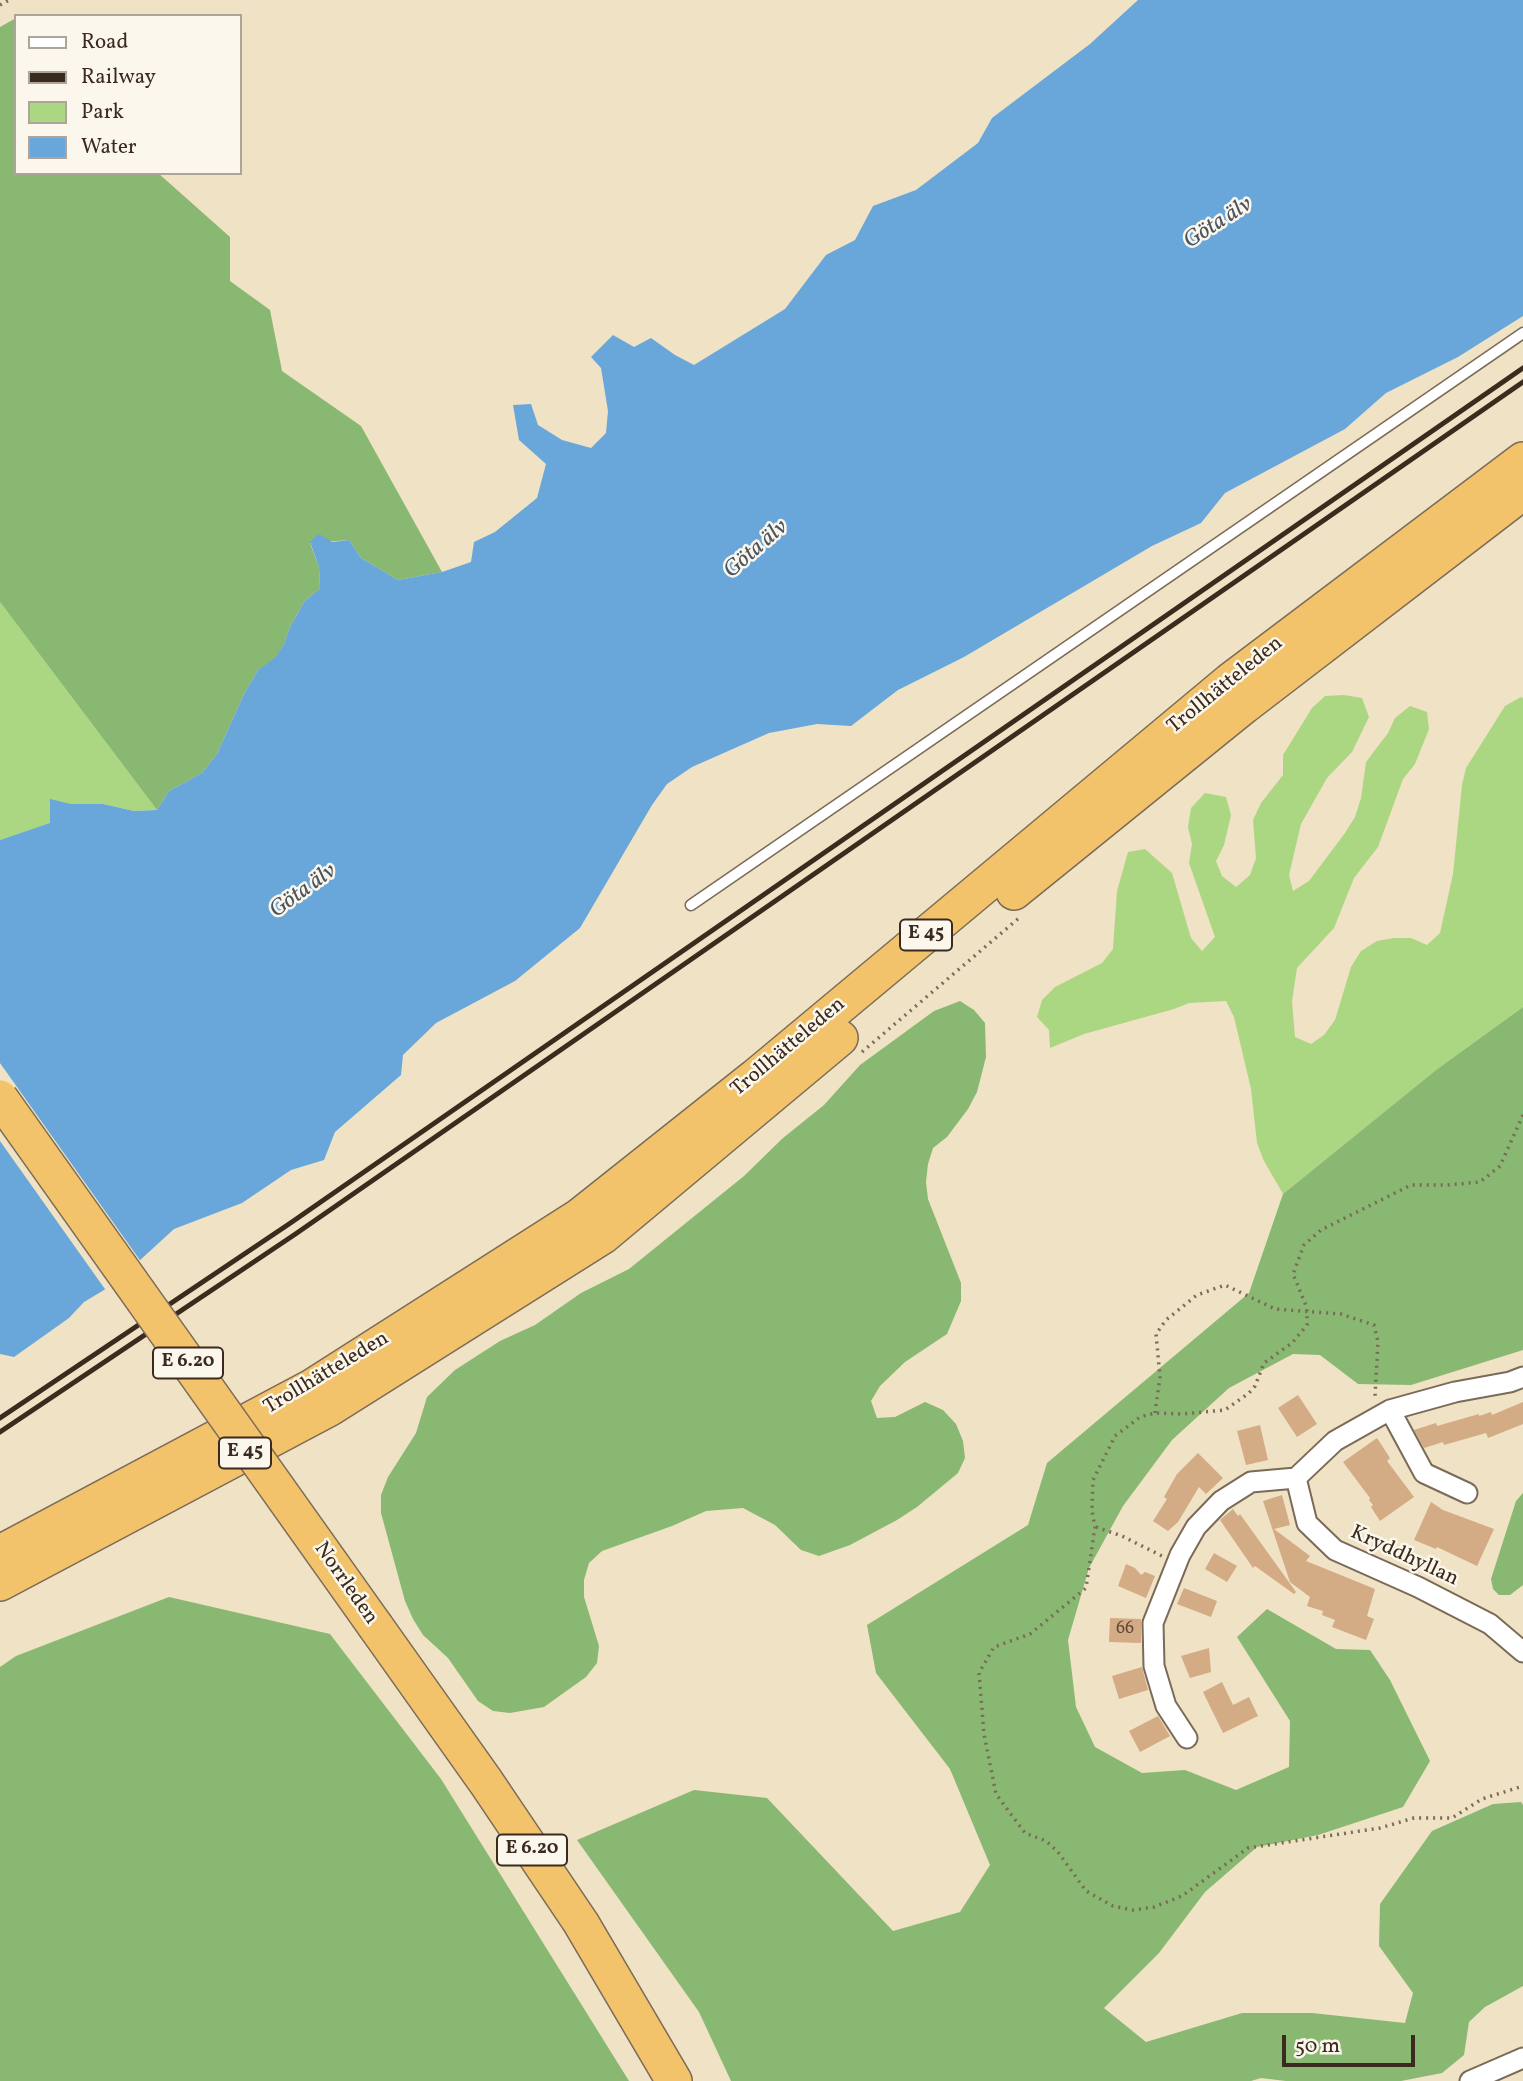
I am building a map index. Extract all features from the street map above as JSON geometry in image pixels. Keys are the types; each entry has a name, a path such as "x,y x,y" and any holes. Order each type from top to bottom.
{"highway":[{"name":"Trollhätteleden","path":"0,1553 312,1387 580,1216 755,1077 1230,681 1523,460"},
{"name":"Trollhätteleden","path":"0,1583 330,1408 603,1236 1115,810 1244,706 1523,492"},
{"name":"Norrleden","path":"0,1098 486,1782 581,1923 674,2081"}],"street":[{"path":"1187,1738 1166,1706 1154,1666 1153,1623 1177,1563 1196,1527 1221,1501 1251,1482 1296,1478 1335,1441 1390,1410 1523,1377"},
{"path":"1390,1410 1424,1473 1467,1493"},
{"name":"Kryddhyllan","path":"1296,1478 1307,1523 1335,1550 1418,1587 1490,1624 1523,1652"},
{"path":"1470,2081 1523,2058"}],"lane":[{"path":"691,905 1523,333"}],"path":[{"path":"0,5 9,0"},
{"path":"1523,1115 1500,1166 1480,1182 1412,1185 1321,1230 1304,1244 1293,1274 1307,1308 1307,1325 1292,1343 1264,1363 1255,1387 1249,1393 1225,1410 1182,1414 1155,1413 1140,1417 1115,1436 1093,1480 1092,1511 1095,1527 1086,1588 1030,1634 994,1647 979,1673 984,1734 996,1794 1025,1833 1046,1841 1058,1852 1086,1891 1113,1906 1133,1910 1154,1907 1182,1896 1248,1848 1380,1828 1413,1818 1452,1818 1482,1799 1523,1786"},
{"path":"1155,1413 1160,1377 1156,1334 1166,1320 1197,1295 1225,1285 1275,1309 1341,1314 1374,1325 1378,1342 1375,1396 1390,1410"},
{"path":"1095,1527 1122,1536 1177,1563"}],"green space":[{"path":"14,19 14,175 160,175 230,237 230,281 270,310 282,371 361,426 442,572 398,580 361,558 349,540 310,543 319,567 320,588 304,602 275,659 258,670 217,754 202,773 169,791 157,810 0,602 0,27"},
{"path":"0,602 157,810 134,811 103,804 71,804 51,800 51,823 0,840"},
{"path":"1325,696 1362,698 1369,717 1352,752 1327,778 1301,824 1289,875 1293,891 1309,881 1355,817 1361,798 1366,762 1388,733 1395,718 1410,706 1427,712 1429,729 1415,764 1403,779 1378,847 1354,878 1334,928 1297,968 1292,1001 1295,1037 1311,1044 1324,1035 1335,1020 1351,967 1361,951 1377,941 1394,938 1411,938 1427,945 1440,933 1453,874 1466,768 1505,706 1521,697 1523,1007 1436,1070 1283,1194 1257,1143 1251,1089 1234,1017 1226,1001 1189,1003 1084,1034 1050,1048 1049,1030 1037,1017 1042,1000 1055,987 1102,963 1113,949 1117,891 1128,852 1145,849 1172,873 1191,938 1202,951 1215,937 1189,863 1192,844 1188,827 1191,808 1205,793 1226,797 1231,815 1224,845 1216,861 1222,876 1236,887 1250,875 1256,858 1253,820 1261,803 1283,775 1283,755 1312,708"},
{"path":"960,1001 974,1010 985,1023 986,1057 977,1092 968,1109 947,1137 933,1148 926,1182 928,1199 961,1283 961,1301 947,1334 905,1362 880,1386 871,1401 877,1418 895,1417 925,1402 943,1410 956,1424 963,1441 965,1458 958,1473 897,1520 850,1545 819,1556 801,1550 775,1525 743,1508 706,1511 602,1551 589,1563 584,1580 584,1597 599,1646 597,1663 586,1677 544,1707 510,1713 493,1711 478,1701 448,1658 423,1635 413,1619 405,1601 381,1513 381,1495 388,1477 416,1433 427,1397 455,1370 500,1341 535,1325 581,1293 629,1269 744,1176 783,1138 824,1105 860,1065 934,1011"},
{"path":"1523,1007 1523,1350 1411,1385 1358,1384 1320,1355 1293,1354 1229,1388 1172,1440 1123,1506 1089,1568 1068,1640 1076,1707 1095,1747 1142,1773 1185,1770 1236,1790 1289,1767 1290,1721 1237,1637 1267,1609 1336,1649 1370,1650 1390,1680 1430,1761 1403,1807 1318,1835 1257,1847 1205,1892 1159,1953 1104,2008 1146,2042 1242,2013 1312,2013 1405,2023 1413,1993 1379,1946 1380,1904 1432,1831 1493,1804 1521,1802 1523,1805 1523,1986 1485,2007 1469,2022 1464,2055 1442,2073 1401,2081 1286,2081 1261,2078 1251,2081 731,2081 699,2012 577,1840 694,1790 767,1798 893,1931 960,1912 990,1865 950,1769 876,1673 867,1625 1028,1525 1047,1463 1249,1293 1283,1194 1436,1070"},
{"path":"1523,1493 1523,1585 1510,1595 1499,1595 1493,1589 1491,1579 1516,1501"},
{"path":"169,1597 330,1634 441,1779 629,2081 0,2081 0,1667 16,1656"}],"water":[{"name":"Göta älv","path":"1138,0 1523,0 1523,316 1458,357 1386,393 1345,429 1225,493 1201,523 1152,546 964,657 898,690 851,726 817,724 769,733 692,767 667,784 580,928 515,981 436,1023 403,1055 401,1075 335,1132 324,1160 291,1170 242,1203 174,1229 114,1284 84,1302 69,1318 14,1357 0,1354 0,840 50,823 50,799 71,804 103,804 134,811 157,810 169,791 202,773 217,754 258,670 275,658 304,602 320,588 319,567 310,542 319,534 332,542 349,540 361,558 398,580 442,572 471,562 474,542 495,532 537,498 546,464 519,440 513,405 531,404 538,425 562,440 591,448 606,433 608,411 601,368 591,357 613,335 634,347 651,338 694,365 785,309 826,255 855,240 873,206 916,190 978,143 992,118 1090,44"}],"pier":[{"path":"0,1063 142,1263 107,1292 0,1141"}],"building":[{"path":"1298,1395 1317,1424 1297,1437 1278,1408"},
{"path":"1523,1402 1523,1424 1488,1438 1486,1433 1424,1448 1414,1430 1479,1414 1491,1412 1492,1415"},
{"path":"1260,1425 1268,1460 1246,1465 1237,1431"},
{"path":"1377,1438 1390,1458 1387,1461 1414,1497 1380,1521 1371,1507 1373,1505 1370,1498 1343,1462"},
{"path":"1198,1453 1223,1478 1206,1494 1199,1487 1178,1522 1168,1531 1153,1521 1167,1499 1164,1497 1177,1474"},
{"path":"1282,1495 1290,1525 1274,1529 1310,1556 1306,1561 1375,1589 1367,1616 1374,1619 1366,1640 1332,1627 1335,1620 1322,1615 1323,1611 1307,1606 1310,1597 1290,1582 1263,1501"},
{"path":"1431,1502 1443,1510 1494,1529 1477,1566 1437,1547 1436,1549 1414,1540"},
{"path":"1233,1509 1238,1516 1240,1514 1296,1592 1294,1594 1255,1566 1253,1568 1220,1520"},
{"path":"1214,1553 1237,1566 1227,1582 1205,1569"},
{"path":"1126,1564 1141,1575 1145,1572 1155,1576 1146,1598 1118,1586"},
{"path":"1184,1588 1217,1601 1211,1617 1177,1604"},
{"path":"1110,1618 1141,1619 1141,1643 1109,1642"},
{"path":"1209,1648 1211,1672 1190,1678 1181,1656"},
{"path":"1142,1667 1148,1690 1119,1699 1112,1676"},
{"path":"1222,1682 1233,1705 1249,1697 1258,1716 1223,1733 1203,1692"},
{"path":"1158,1716 1170,1736 1140,1752 1129,1731"}],"railway":[{"path":"0,1418 289,1224 1523,368"},
{"path":"0,1432 294,1235 1523,382"}]}
